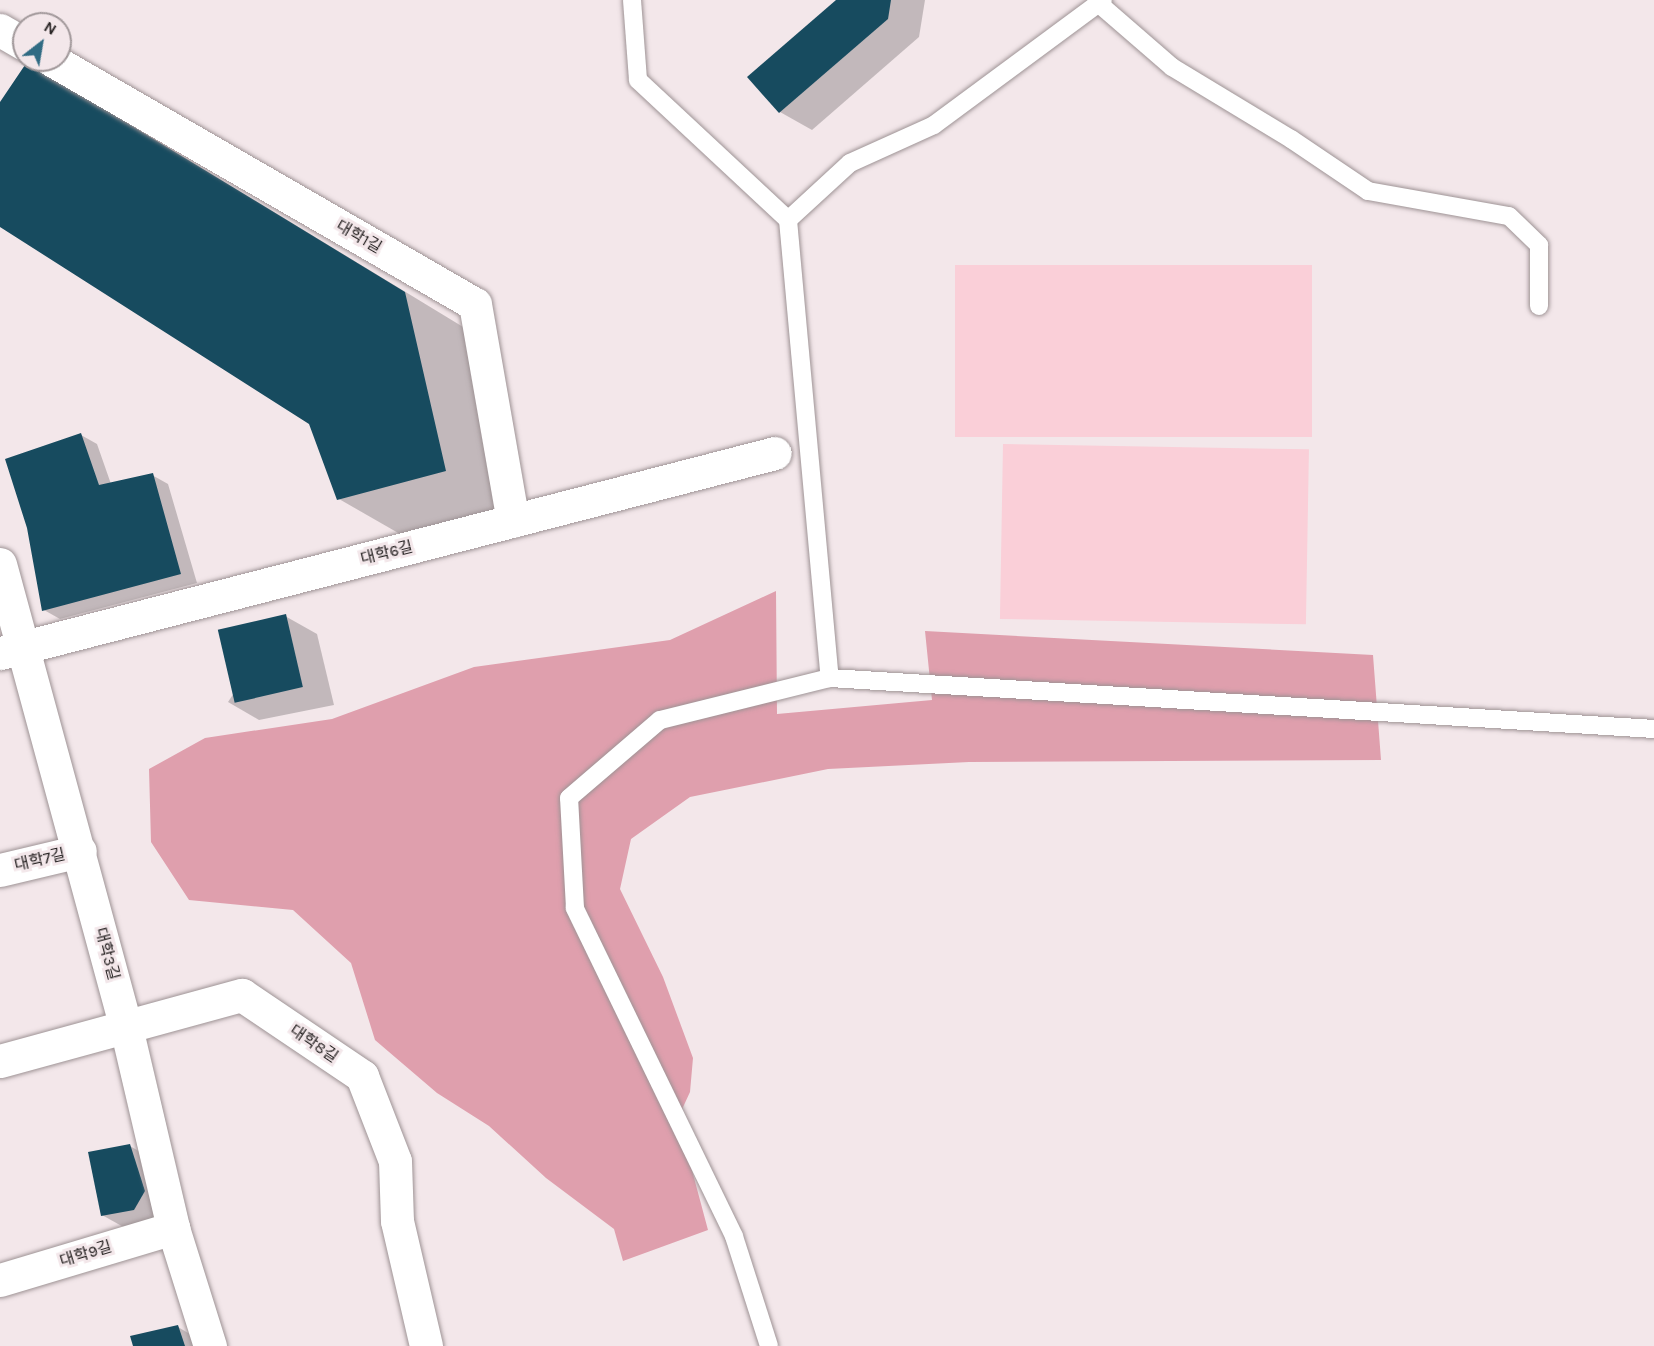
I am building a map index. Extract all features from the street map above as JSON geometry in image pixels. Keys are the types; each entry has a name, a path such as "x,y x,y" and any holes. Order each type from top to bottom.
{"street":[{"name":"대학1길","path":"72,72 475,304 513,521"},
{"name":"대학6길","path":"11,651 775,453"},
{"name":"대학3길","path":"0,564 11,651 80,851 126,1027 173,1228 210,1346"},
{"name":"대학7길","path":"0,870 80,851"},
{"name":"대학8길","path":"0,1061 242,995 362,1076 395,1161 397,1221 426,1346"},
{"name":"대학9길","path":"0,1280 173,1228"}],"lane":[{"path":"632,0 638,80 788,220 830,678"},
{"path":"788,220 850,163 934,125 1100,1 1172,67 1291,139 1368,191 1509,216 1539,245 1539,306"},
{"path":"769,1346 734,1236 575,908 569,798 660,720 830,678 1654,729"}],"shaded area":[{"path":"955,265 1312,265 1312,437 955,437"},
{"path":"1003,444 1309,449 1306,624 1000,619"},
{"path":"776,591 777,714 932,700 925,631 1373,655 1381,760 969,762 828,769 690,797 631,839 620,889 663,977 693,1058 690,1092 678,1118 708,1230 623,1261 614,1229 546,1178 489,1126 437,1093 375,1040 351,963 293,910 189,900 151,842 149,769 205,738 332,719 474,667 670,640"}],"building":[{"path":"836,0 891,0 888,19 779,113 747,77"},
{"path":"20,72 43,72 405,292 446,471 337,500 309,424 0,227 0,102"},
{"path":"81,433 99,485 153,473 181,574 42,611 27,528 5,459"},
{"path":"286,614 303,687 235,703 218,630"},
{"path":"130,1144 145,1191 134,1210 101,1216 88,1152"},
{"path":"178,1325 185,1346 133,1346 130,1336"}]}
